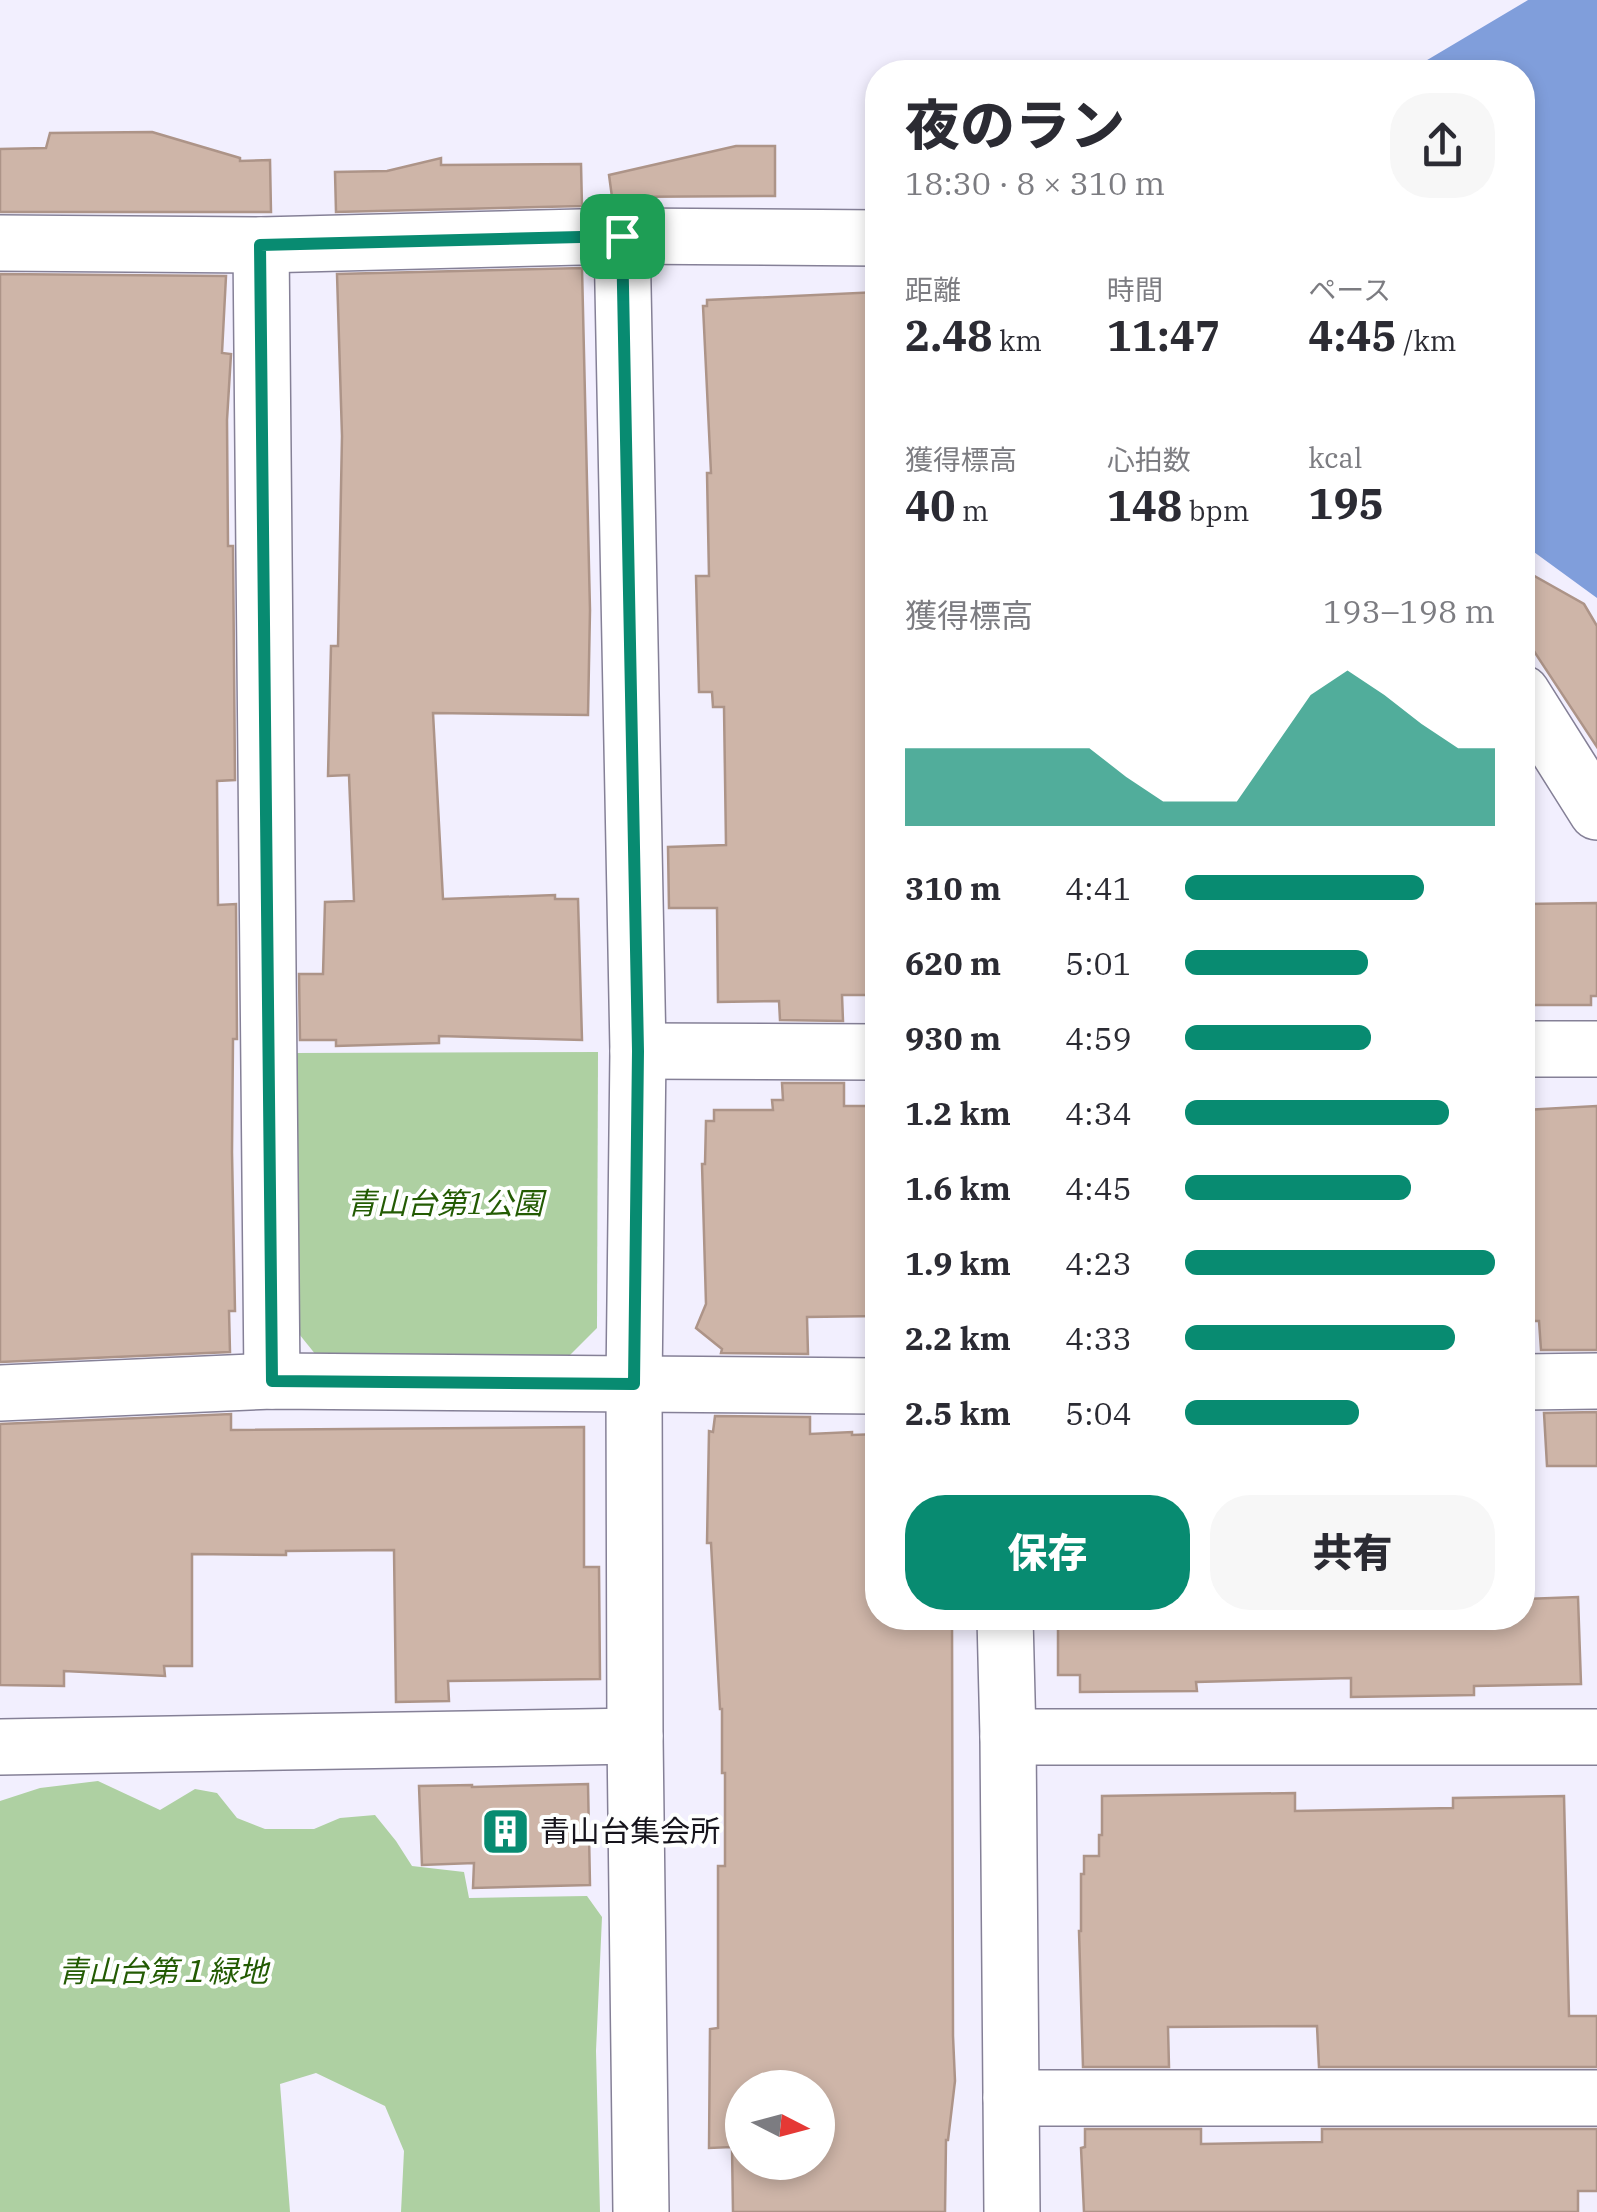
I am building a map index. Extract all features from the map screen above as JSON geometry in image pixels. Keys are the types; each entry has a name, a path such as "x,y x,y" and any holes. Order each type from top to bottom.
{"street":[{"path":"622,236 638,1051 634,1736 641,2212"},
{"path":"0,243 260,245 622,236 865,238"},
{"path":"260,245 272,1381"},
{"path":"1535,714 1597,812"},
{"path":"1535,1049 1597,1050"},
{"path":"638,1051 865,1052"},
{"path":"0,1393 272,1381 865,1386"},
{"path":"1535,1382 1597,1381"},
{"path":"1005,1630 1012,2212"},
{"path":"0,1747 634,1736"},
{"path":"1008,1737 1597,1736"},
{"path":"1011,2098 1597,2098"}],"green space":[{"name":"青山台第1公園","path":"598,1052 597,1328 568,1357 316,1355 291,1324 294,1053"},
{"name":"青山台第１緑地","path":"98,1781 160,1810 195,1789 217,1793 237,1818 265,1829 314,1829 340,1818 375,1815 412,1866 464,1872 469,1898 587,1896 602,1917 596,2051 600,2212 401,2212 404,2151 385,2106 316,2073 280,2084 290,2212 0,2212 0,1801 40,1788"}],"water":[{"path":"1528,0 1597,0 1597,598 1535,553 1535,60 1427,60"}],"building":[{"path":"152,132 240,161 270,160 271,212 0,212 0,149 46,148 50,133"},
{"path":"736,146 775,146 775,196 612,197 609,175"},
{"path":"441,158 441,165 581,164 582,206 336,212 335,172 387,171"},
{"path":"582,268 590,610 588,715 433,713 443,899 555,895 555,899 578,899 582,1040 439,1036 439,1043 336,1046 336,1040 300,1040 299,974 323,974 325,902 354,901 349,775 328,776 331,646 338,646 342,436 337,274"},
{"path":"0,274 226,276 222,353 231,354 228,546 233,546 235,780 217,781 218,905 236,904 237,1039 233,1039 232,1152 235,1311 229,1311 230,1352 0,1362"},
{"path":"865,293 865,995 842,995 843,1021 780,1020 779,1001 718,1002 717,908 669,908 668,847 726,845 724,707 713,707 712,692 699,692 696,576 709,576 707,473 711,473 703,306 707,306 707,300"},
{"path":"1535,576 1584,604 1597,626 1597,747 1535,653"},
{"path":"1597,903 1597,996 1591,996 1591,1005 1535,1005 1535,904"},
{"path":"782,1083 844,1083 844,1106 865,1106 865,1316 807,1317 808,1354 721,1353 722,1349 696,1328 706,1304 702,1164 706,1121 714,1121 714,1110 773,1110 772,1100 783,1100"},
{"path":"1597,1106 1597,1350 1541,1350 1539,1321 1535,1321 1535,1109"},
{"path":"1597,1412 1597,1466 1547,1466 1544,1413"},
{"path":"231,1414 231,1430 584,1427 584,1567 599,1567 600,1679 448,1681 449,1701 396,1702 394,1550 286,1551 286,1555 192,1554 192,1666 164,1666 165,1676 64,1671 64,1686 0,1685 0,1424"},
{"path":"715,1416 810,1417 810,1434 865,1434 865,1630 952,1630 955,2081 946,2140 945,2212 733,2212 733,2180 835,2180 835,2070 725,2070 725,2147 709,2148 710,2029 718,2028 718,1866 725,1866 725,1773 711,1543 707,1543 709,1431 713,1432"},
{"path":"1578,1597 1581,1684 1474,1686 1474,1695 1351,1697 1351,1678 1196,1682 1197,1691 1080,1692 1080,1675 1058,1675 1058,1630 1535,1630 1535,1599"},
{"name":"青山台集会所","path":"588,1784 590,1885 473,1888 474,1863 422,1865 419,1786"},
{"path":"1295,1793 1295,1811 1453,1808 1453,1798 1564,1796 1569,2016 1597,2016 1597,2067 1319,2067 1317,2026 1168,2027 1169,2067 1083,2067 1081,1874 1084,1856 1099,1856 1102,1796"},
{"path":"1085,2129 1201,2129 1201,2144 1322,2142 1322,2129 1597,2129 1597,2191 1578,2191 1578,2212 1084,2212 1081,2148 1085,2147"}],"place":[{"name":"青山台集会所","path":"505,1832"}],"route":[{"path":"622,236 638,1051 634,1384 272,1381 260,245 622,236"}]}
